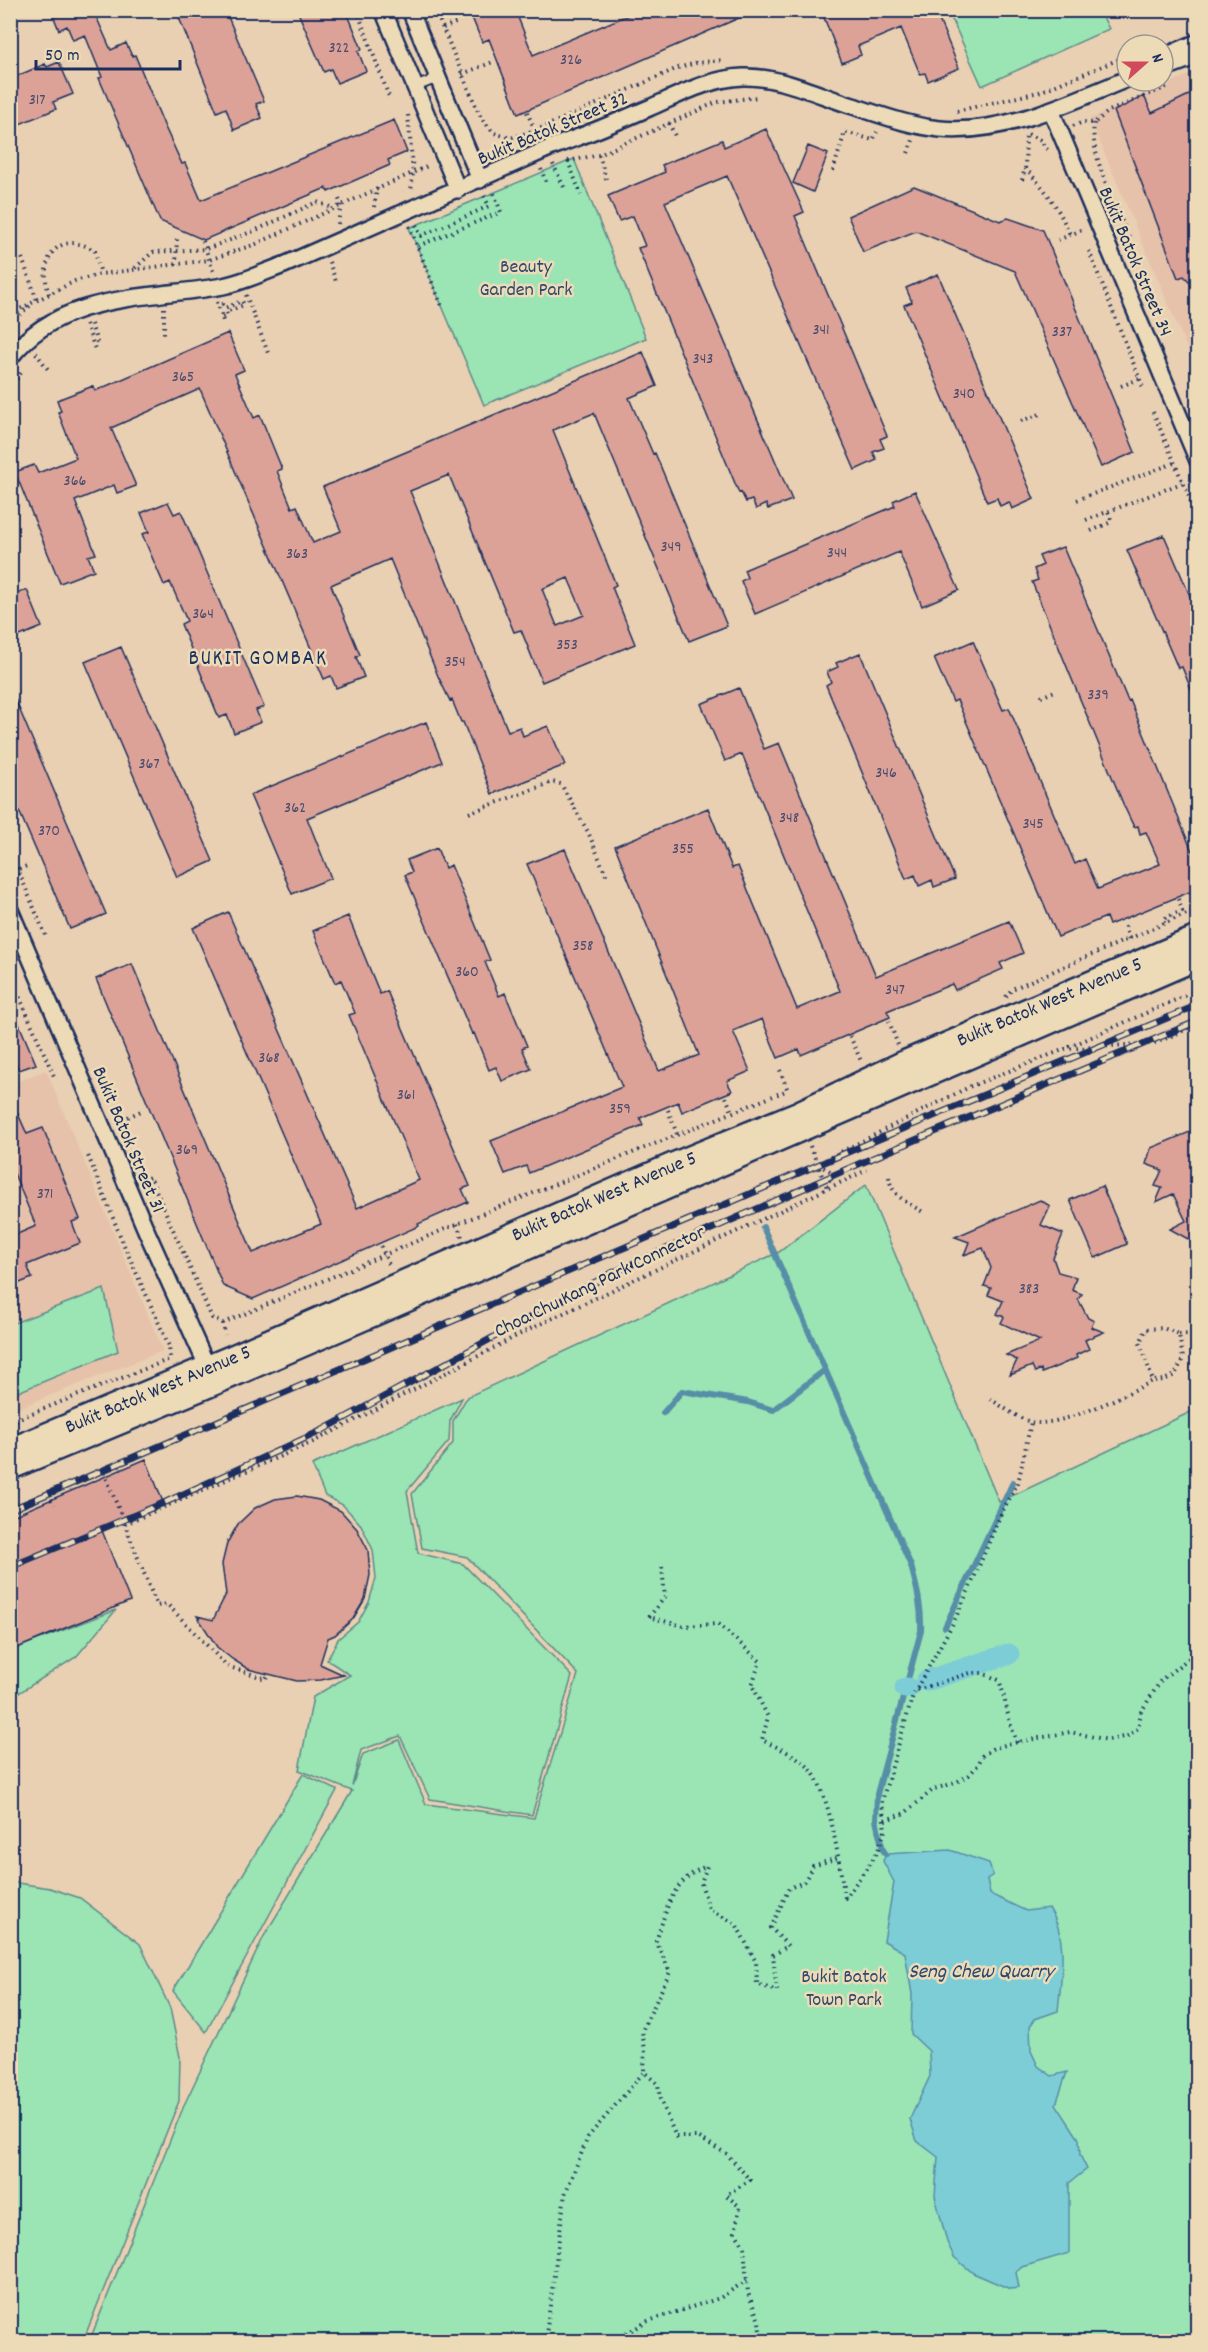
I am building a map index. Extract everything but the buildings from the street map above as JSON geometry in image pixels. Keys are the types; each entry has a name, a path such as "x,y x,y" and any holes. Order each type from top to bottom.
{"street":[{"path":"383,10 415,87 465,192"},
{"path":"410,10 486,188"},
{"path":"1175,52 1197,42"},
{"path":"1175,64 1197,56"},
{"name":"Bukit Batok Street 32","path":"10,358 27,339 63,315 89,306 241,281 465,192 486,188 703,84 734,78 767,80 795,86 903,122 939,129 963,130 985,127 1051,110 1115,83"},
{"name":"Bukit Batok Street 34","path":"1051,110 1197,461"},
{"name":"Bukit Batok Street 31","path":"10,910 146,1230 211,1375"},
{"name":"Bukit Batok West Avenue 5","path":"10,1468 211,1375 798,1113 905,1062 1197,937"},
{"name":"Bukit Batok West Avenue 5","path":"10,1450 211,1375 1197,958"}],"lane":[{"path":"415,87 438,78"}],"path":[{"path":"357,11 389,97"},
{"path":"443,28 458,22"},
{"path":"462,74 493,63"},
{"path":"1130,240 1095,153 1092,135 1094,123 1108,111 1151,93"},
{"path":"531,172 558,161 599,155 717,102 756,96 764,98"},
{"path":"527,112 535,130"},
{"path":"408,115 413,172"},
{"path":"1040,140 1083,122 1094,123"},
{"path":"669,123 675,136"},
{"path":"868,128 886,134"},
{"path":"833,171 845,132 873,140 877,132"},
{"path":"1022,180 1026,133"},
{"path":"1017,135 1026,133 1040,140 1050,155"},
{"path":"904,138 924,141"},
{"path":"908,153 912,143"},
{"path":"599,155 606,179"},
{"path":"568,161 581,195"},
{"path":"10,314 75,281 101,274 209,260 256,244 436,162"},
{"path":"540,168 546,182"},
{"path":"1024,168 1047,190 1062,214 1070,235"},
{"path":"556,169 564,188"},
{"path":"465,192 486,188"},
{"path":"418,246 501,212 486,188"},
{"path":"486,188 489,206"},
{"path":"338,197 342,204"},
{"path":"134,269 153,252 206,249 254,231 317,202 333,208"},
{"path":"415,238 497,203"},
{"path":"1077,220 1144,390"},
{"path":"398,228 415,221 421,236"},
{"path":"453,222 457,230"},
{"path":"1058,240 1098,223"},
{"path":"412,232 443,309"},
{"path":"176,265 177,237"},
{"path":"203,241 209,260"},
{"path":"49,294 44,281 49,255 69,243 85,245 95,251 101,274"},
{"path":"22,258 37,300"},
{"path":"331,269 337,284"},
{"path":"222,317 227,315 226,312 244,305 242,302 225,308 223,304 240,297"},
{"path":"248,298 268,353"},
{"path":"10,322 37,300"},
{"path":"154,306 171,303"},
{"path":"219,307 224,324"},
{"path":"164,309 164,334"},
{"path":"86,320 97,347"},
{"path":"28,360 34,351 50,372"},
{"path":"10,389 22,370"},
{"path":"1121,386 1139,379"},
{"path":"1153,412 1197,518"},
{"path":"1021,421 1040,414"},
{"path":"1077,500 1174,464"},
{"path":"1086,520 1182,483"},
{"path":"1091,531 1111,522 1108,512"},
{"path":"1041,697 1055,691"},
{"path":"469,813 552,782 561,784 588,832 607,877"},
{"path":"10,851 47,939"},
{"path":"19,869 27,866"},
{"path":"1164,923 1163,919 1182,911 1178,899"},
{"path":"1003,1002 1012,989 1197,909"},
{"path":"1125,926 1129,939"},
{"path":"10,975 54,1076"},
{"path":"817,1164 971,1086 1197,990"},
{"path":"889,1021 896,1039"},
{"path":"1065,1048 1156,1043 1197,1024"},
{"path":"850,1036 860,1060"},
{"path":"223,1323 384,1254 788,1090 780,1070"},
{"path":"726,1096 732,1112"},
{"path":"668,1110 676,1134"},
{"path":"124,1119 141,1112"},
{"path":"10,1422 170,1359 169,1346 123,1243 87,1153"},
{"path":"817,1164 827,1188"},
{"path":"817,1164 832,1172 827,1188"},
{"name":"Choa Chu Kang Park Connector","path":"125,1524 313,1442 534,1327 867,1170"},
{"path":"150,1177 212,1317 223,1323"},
{"path":"889,1177 890,1187 900,1198 922,1212"},
{"path":"381,1246 384,1254"},
{"path":"223,1323 225,1335"},
{"path":"1153,1381 1140,1343 1146,1329 1163,1328 1179,1334 1197,1335"},
{"path":"990,1399 1030,1422 1055,1422 1118,1398 1153,1381 1175,1376 1183,1359 1179,1334"},
{"path":"662,1567 665,1597 649,1617 683,1626 718,1624 760,1661 752,1685 768,1717 762,1740 797,1758 811,1770 827,1805 845,1899 876,1853 885,1831 882,1801 916,1691 952,1625 1000,1516 1018,1483 1030,1422"},
{"path":"10,1509 104,1472 157,1606 167,1604 227,1666 266,1679 268,1675"},
{"path":"49,1494 54,1506"},
{"path":"885,1820 905,1813 934,1789 969,1775 982,1756 992,1749 1070,1732 1108,1740 1128,1736 1137,1728 1141,1712 1161,1680 1197,1651"},
{"path":"916,1691 970,1673 982,1673 999,1680 1005,1697 1007,1717 1018,1743"},
{"path":"545,2342 565,2194 588,2137 644,2072 645,2050 642,2031 670,1972 656,1941 674,1889 692,1872 708,1866 701,1883 709,1909 736,1924 756,1962 757,1984 777,1991 773,1955 788,1946 771,1928 789,1888 804,1882 813,1866 837,1858"},
{"path":"644,2072 658,2084 660,2099 676,2137 698,2137 727,2154 750,2180 726,2195 740,2207 735,2232 744,2247 748,2293 759,2321 760,2342"},
{"path":"604,2342 616,2340 648,2321 720,2298 747,2280"},
{"path":"191,2342 206,2334 219,2342"}],"shaded area":[{"path":"1197,71 1197,372 1090,119 1148,93 1175,93 1175,81"},
{"path":"46,1070 163,1351 11,1411 11,1084"}],"green space":[{"path":"948,11 1100,11 1109,29 982,86"},
{"name":"Beauty Garden Park","path":"574,159 646,338 484,405 409,228"},
{"name":"Bukit Batok Town Park","path":"866,1185 999,1502 1197,1409 1197,2341 89,2342 185,2103 264,1936 352,1791 299,1770 313,1697 350,1675 327,1660 338,1639 358,1622 369,1602 376,1578 373,1550 361,1525 343,1505 325,1496 312,1465 462,1398 450,1421 449,1441 407,1491 418,1553 463,1564 572,1676 532,1815 430,1799 400,1736 361,1750 352,1786 363,1754 399,1740 426,1804 534,1818 578,1674 467,1557 422,1548 412,1494 453,1443 453,1421 467,1397 779,1252"},
{"path":"104,1289 118,1351 11,1395 11,1324"},
{"path":"116,1610 76,1657 11,1698 11,1650"},
{"path":"303,1774 337,1790 206,2032 173,1991"},
{"path":"11,1882 50,1888 80,1898 140,1944 170,2008 180,2057 179,2101 83,2341 11,2341"}],"water":[{"name":"Seng Chew Quarry","path":"950,1850 989,1863 993,1875 987,1879 990,1894 1026,1911 1049,1908 1059,1932 1062,1971 1058,2011 1035,2019 1030,2026 1031,2051 1038,2066 1052,2076 1067,2072 1056,2104 1079,2139 1080,2155 1087,2169 1069,2183 1069,2253 1022,2267 1016,2272 1019,2288 1010,2289 973,2273 954,2257 947,2242 935,2196 938,2157 917,2141 910,2119 930,2076 929,2051 911,2034 912,1994 905,1953 884,1941 894,1882 883,1861 886,1854"}],"waterway":[{"path":"763,1227 911,1566 917,1590 921,1631 877,1794 876,1820 886,1854"},
{"path":"663,1413 682,1391 748,1402 773,1410 825,1370"},
{"path":"945,1627 1013,1482"},
{"path":"926,1681 1009,1654"}],"railway":[{"path":"10,1510 1198,1005"},
{"path":"10,1567 166,1502 321,1431 612,1273 861,1163 1198,1021"}],"district":[{"name":"BUKIT GOMBAK","path":"258,656"}]}
